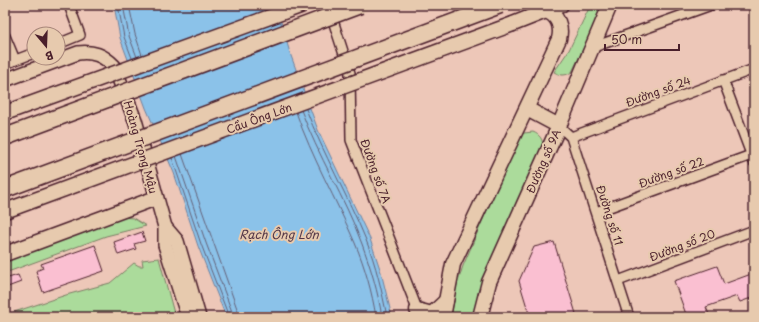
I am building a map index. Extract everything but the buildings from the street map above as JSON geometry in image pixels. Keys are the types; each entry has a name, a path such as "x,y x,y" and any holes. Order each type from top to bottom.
{"highway":[{"path":"5,137 360,5"},
{"name":"Cầu Ông Lớn","path":"5,189 500,5"}],"main road":[{"path":"5,113 303,5"},
{"name":"Cầu Ông Lớn","path":"5,211 546,12 560,5"},
{"name":"Đường số 9A","path":"480,317 489,282 559,126 610,5"},
{"path":"443,317 453,264 527,109 561,32 555,17 546,12"},
{"name":"Hoàng Trọng Mậu","path":"5,80 78,53 90,52 107,59 114,66 135,120 165,227 165,245 188,317"},
{"path":"527,109 559,126"},
{"path":"5,254 156,198"},
{"name":"Hoàng Trọng Mậu","path":"165,227 177,241 199,317"},
{"path":"419,314 432,314 446,301"}],"street":[{"path":"66,41 80,35 69,5"},
{"name":"Đường số 7A","path":"328,5 350,73 351,140 419,314"},
{"path":"591,48 711,5"},
{"path":"5,36 15,60"},
{"path":"5,64 26,56"},
{"name":"Đường số 24","path":"571,137 754,69"},
{"path":"723,80 753,157"},
{"name":"Đường số 11","path":"559,126 571,137 629,317"},
{"name":"Đường số 22","path":"596,212 753,157"},
{"name":"Đường số 20","path":"618,281 754,230"}],"green space":[{"path":"602,5 603,7 572,72 563,75 554,72 569,50 590,6"},
{"path":"533,132 538,134 541,138 543,148 475,317 451,317 456,288 463,266 518,138 524,133"},
{"path":"121,217 133,218 146,226 106,236 5,273 5,260"},
{"path":"159,258 175,317 5,317 5,315 66,295 110,283 134,263 139,266 143,266 142,260"}],"water":[{"name":"Rạch Ông Lớn","path":"114,5 276,5 290,53 318,130 370,239 381,272 392,317 226,317 198,246 174,173 146,108 120,38"}]}
